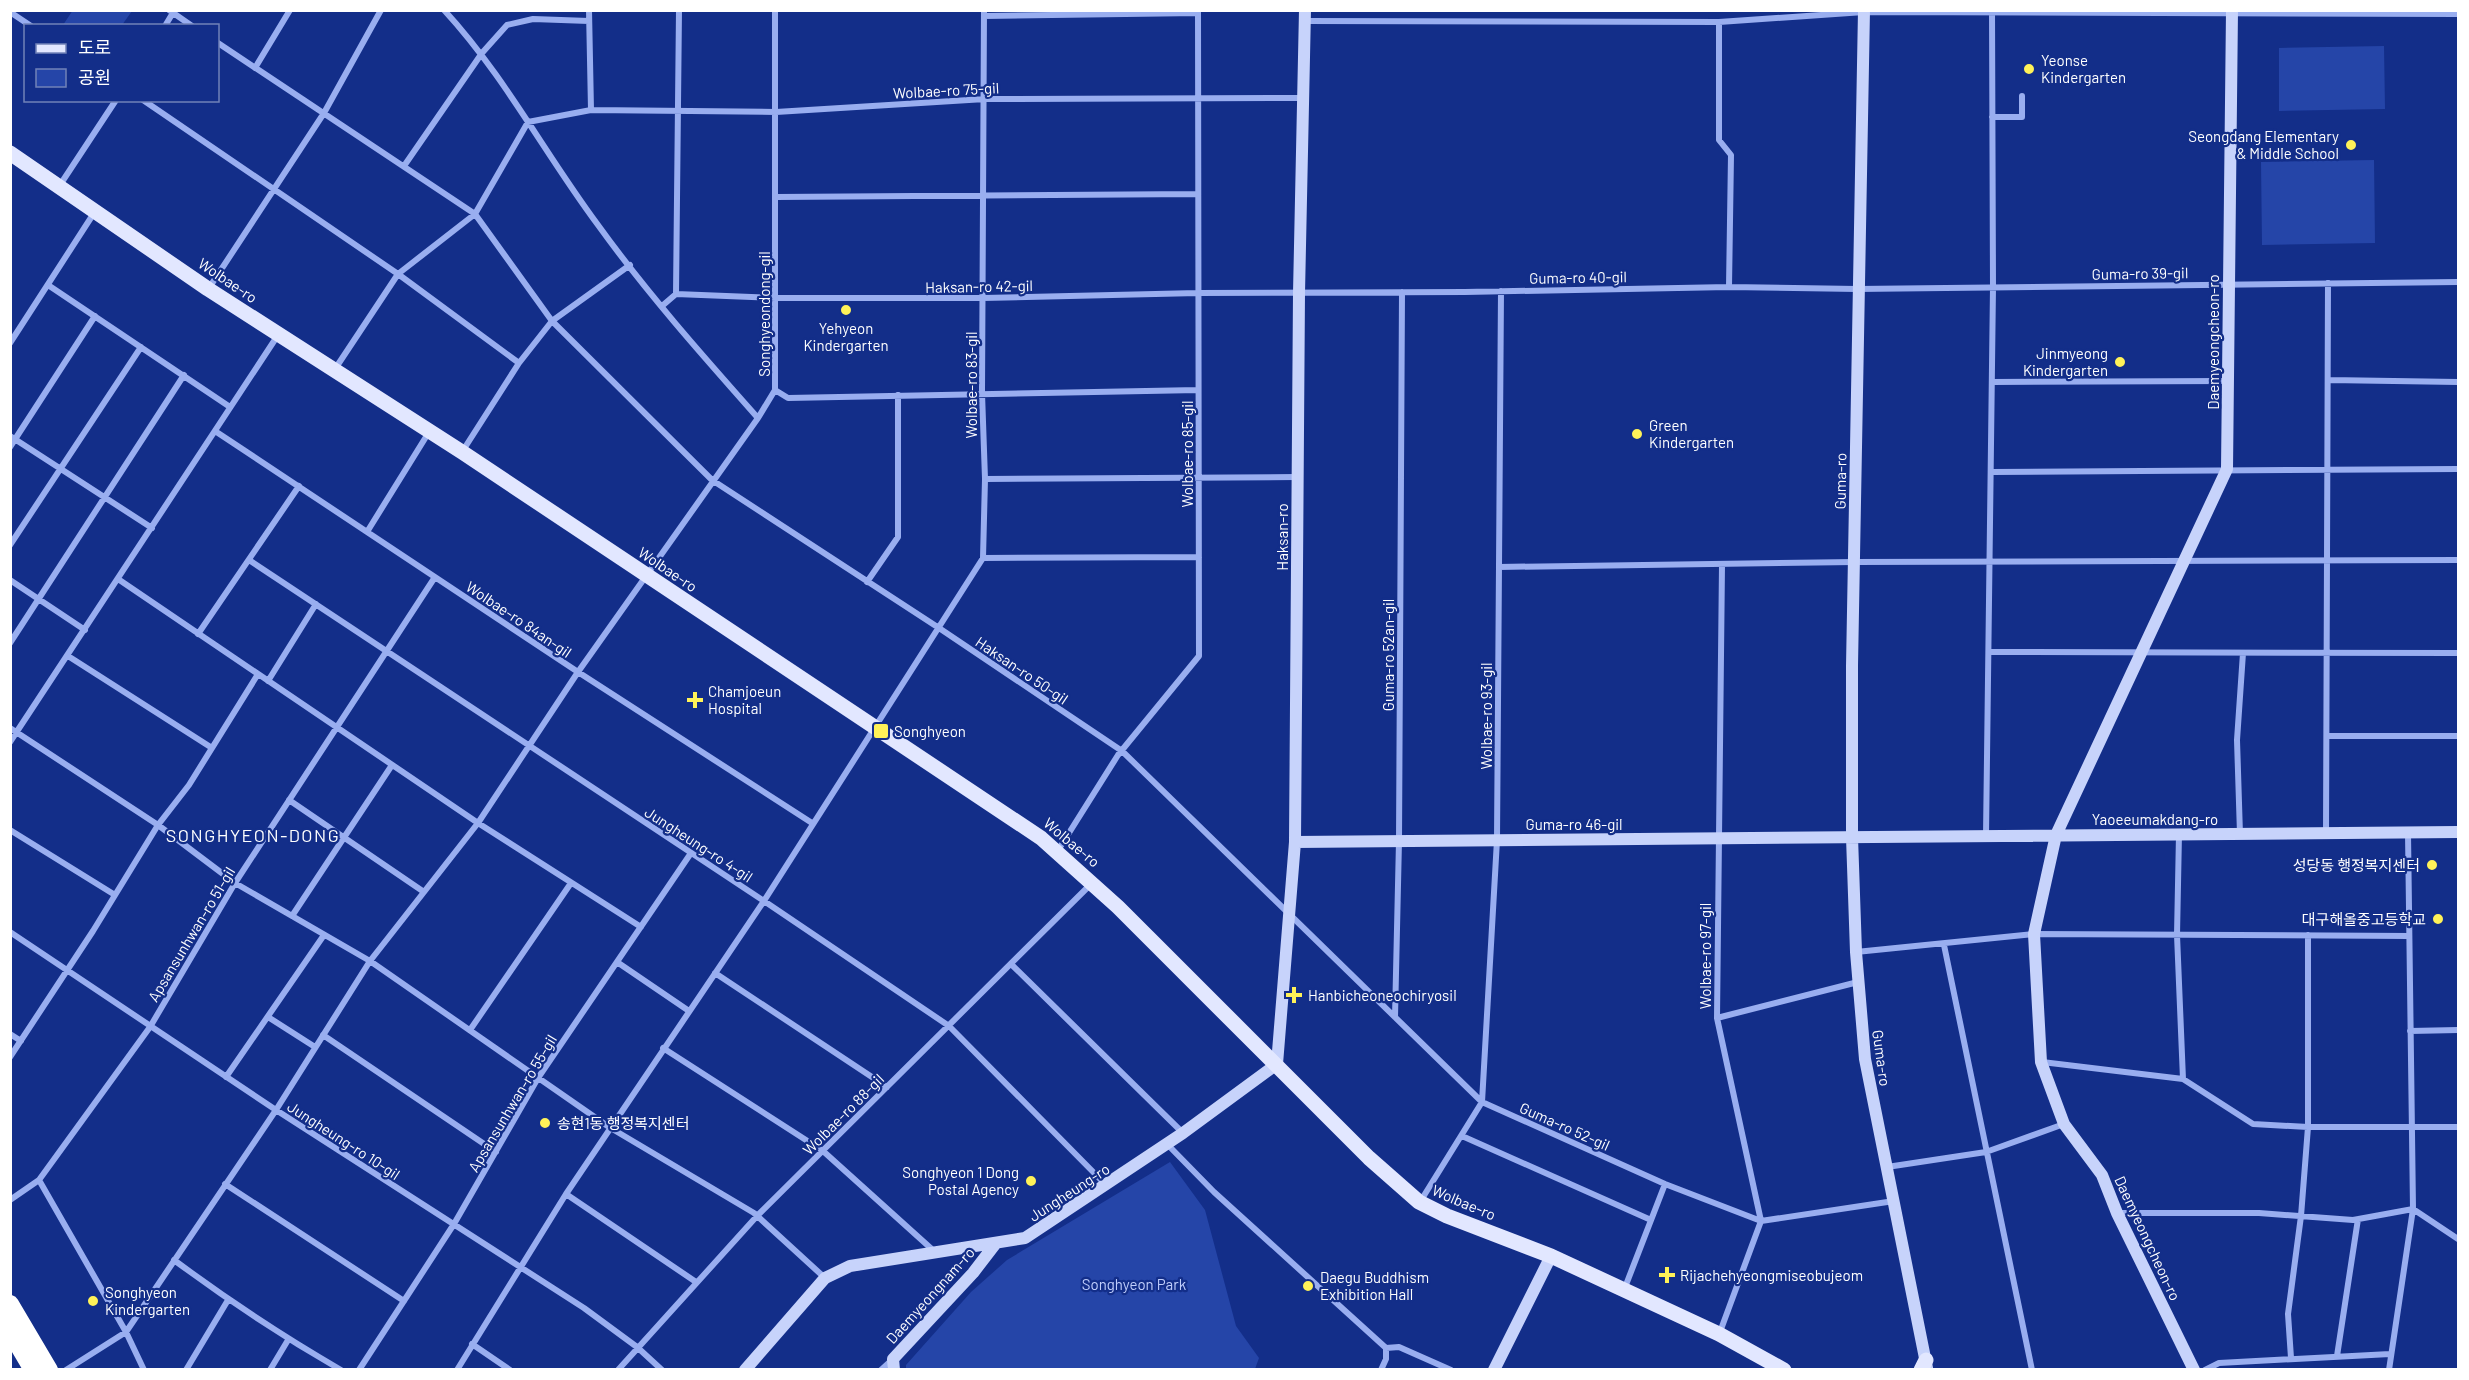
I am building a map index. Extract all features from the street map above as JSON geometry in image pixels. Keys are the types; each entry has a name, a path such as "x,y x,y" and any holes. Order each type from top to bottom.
{"highway":[{"path":"10,1304 49,1370"},
{"path":"10,1331 33,1370"},
{"path":"10,1350 21,1370"}],"main road":[{"name":"Guma-ro","path":"1864,11 1857,289 1854,562 1852,837 1856,952 1864,1059 1925,1366"},
{"name":"Daemyeongcheon-ro","path":"2194,1370 2116,1213 2102,1175 2064,1124 2041,1062 2034,934 2056,835 2227,469 2232,11"},
{"name":"Haksan-ro","path":"1277,1064 1295,842 1299,293 1305,16"},
{"name":"Wolbae-ro","path":"10,153 95,209 208,289 462,452 1025,827 1092,882 1369,1158 1419,1202 1447,1216 1551,1256 1719,1334 1784,1370"},
{"name":"Yaoeeumakdang-ro","path":"1852,837 2458,832"},
{"name":"Guma-ro 46-gil","path":"1295,842 1852,837"},
{"name":"Jungheung-ro","path":"745,1370 825,1278 849,1266 1026,1238 1183,1133 1277,1064"},
{"name":"Daemyeongnam-ro","path":"893,1364 973,1273 996,1243"},
{"path":"1494,1370 1551,1256"}],"street":[{"path":"255,68 290,10"},
{"path":"208,289 324,113 381,10"},
{"path":"590,10 591,110"},
{"path":"662,306 676,294 679,10"},
{"name":"Songhyeondong-gil","path":"126,1332 276,1110 370,961 478,823 578,672 647,577 776,390 776,10"},
{"path":"172,11 189,24"},
{"path":"445,11 482,53 598,225 678,327 758,418"},
{"path":"1305,16 1719,22 1864,11 2232,11 2458,14"},
{"path":"1986,836 1992,472 1992,11"},
{"path":"10,12 28,24"},
{"path":"984,13 1198,12"},
{"name":"Wolbae-ro 85-gil","path":"1057,852 1122,751 1199,656 1198,12"},
{"name":"Wolbae-ro 83-gil","path":"983,558 985,479 982,393 984,13"},
{"path":"404,166 482,53 507,25 533,19 589,21"},
{"path":"1719,22 1719,140 1731,155 1729,286"},
{"path":"219,44 475,214"},
{"path":"1992,117 2022,117 2022,96"},
{"name":"Wolbae-ro 75-gil","path":"528,122 591,110 776,112 985,99 1303,98"},
{"path":"60,186 115,102"},
{"path":"146,102 398,274 519,363"},
{"path":"334,370 398,274 475,214 528,122"},
{"path":"776,196 1198,194"},
{"path":"10,343 95,209"},
{"name":"Haksan-ro 50-gil","path":"475,214 552,321 712,480 1122,751 1289,915"},
{"path":"462,452 519,363 552,321 630,265"},
{"name":"Guma-ro 39-gil","path":"1857,289 2458,282"},
{"path":"2326,833 2328,283"},
{"path":"48,285 230,406"},
{"name":"Guma-ro 40-gil","path":"1299,293 1729,286 1857,289"},
{"name":"Wolbae-ro 93-gil","path":"1419,1202 1482,1102 1497,840 1501,291"},
{"name":"Guma-ro 52an-gil","path":"1395,1017 1399,841 1402,292"},
{"name":"Haksan-ro 42-gil","path":"676,294 776,298 983,298 1299,293"},
{"path":"10,447 13,437 95,316"},
{"path":"10,742 13,730 68,656 278,335"},
{"path":"10,545 141,347"},
{"path":"10,643 184,375"},
{"path":"2329,380 2458,382"},
{"path":"1992,382 2228,381"},
{"path":"776,390 788,398 1198,390"},
{"path":"867,582 898,537 898,395"},
{"name":"Wolbae-ro 84an-gil","path":"215,430 578,672 813,824"},
{"path":"367,532 430,431"},
{"path":"13,437 152,528"},
{"path":"1992,472 2458,469"},
{"path":"985,479 1298,477"},
{"path":"198,634 299,486"},
{"path":"457,1370 609,1127 764,901 983,558 1199,557"},
{"name":"Jungheung-ro 4-gil","path":"249,560 949,1026 1106,1185"},
{"path":"1499,567 1854,562 2458,560"},
{"name":"Wolbae-ro 97-gil","path":"1722,565 1717,1018 1761,1221"},
{"name":"Apsansunhwan-ro 51-gil","path":"10,1200 39,1180 150,1027 235,883 435,577"},
{"path":"118,579 478,823 641,927"},
{"path":"10,580 85,630"},
{"path":"268,681 316,604"},
{"path":"1990,652 2458,653"},
{"path":"2240,834 2237,740 2243,653"},
{"path":"68,656 212,748"},
{"path":"10,1057 68,970 158,825 189,785 258,674"},
{"path":"13,730 158,825 235,883 370,961 609,1127 757,1216 825,1278"},
{"path":"2327,736 2458,736"},
{"path":"292,916 392,765"},
{"path":"289,800 424,892"},
{"path":"10,830 115,895"},
{"path":"2389,1370 2414,1209 2408,832"},
{"path":"2179,834 2177,935 2183,1079"},
{"name":"Apsansunhwan-ro 55-gil","path":"360,1370 454,1224 538,1078 692,853"},
{"name":"Wolbae-ro 88-gil","path":"618,1370 757,1216 1092,882"},
{"path":"470,1030 572,883"},
{"name":"Guma-ro 52-gil","path":"1289,915 1482,1102 1665,1184 1761,1221 1894,1201"},
{"name":"Jungheung-ro 10-gil","path":"10,932 276,1110 584,1308 637,1347 662,1370"},
{"path":"1856,952 1944,945 2034,934 2409,936"},
{"path":"226,1077 324,935"},
{"path":"2291,1359 2288,1314 2301,1216 2307,1128 2308,935"},
{"path":"1944,945 2032,1370"},
{"path":"617,962 689,1011"},
{"path":"1011,964 1183,1133"},
{"path":"715,973 887,1088"},
{"path":"1717,1018 1858,982"},
{"path":"268,1017 315,1047"},
{"path":"2410,1031 2458,1030"},
{"path":"10,1034 21,1041"},
{"path":"323,1035 496,1152"},
{"path":"663,1048 823,1151 935,1252"},
{"path":"2041,1062 2183,1079 2253,1124 2307,1128 2458,1126"},
{"path":"1887,1167 1986,1152 2064,1124"},
{"path":"1462,1136 1651,1220"},
{"path":"1167,1144 1214,1192 1386,1348 1399,1347 1450,1370"},
{"path":"39,1180 126,1332 144,1370"},
{"path":"225,1184 404,1301"},
{"path":"1624,1290 1665,1184"},
{"path":"566,1194 696,1282"},
{"path":"2116,1213 2259,1213 2358,1219 2414,1209 2458,1239"},
{"path":"2337,1356 2358,1219"},
{"path":"1719,1334 1761,1221"},
{"path":"174,1260 288,1340 340,1370"},
{"path":"186,1370 228,1300"},
{"path":"66,1370 126,1332"},
{"path":"270,1370 288,1340"},
{"path":"472,1344 510,1370"},
{"path":"1381,1370 1386,1359 1386,1348"},
{"path":"2205,1370 2218,1363 2390,1354"},
{"path":"881,1370 893,1364"}],"green space":[{"path":"73,10 132,10 123,24 64,24"},
{"path":"2384,46 2385,109 2279,111 2279,48"},
{"path":"2374,160 2375,243 2262,245 2261,162"},
{"name":"Songhyeon Park","path":"1170,1162 1205,1210 1236,1326 1259,1358 1255,1369 906,1369 906,1365 971,1292 1007,1260"}],"place":[{"name":"Yeonse Kindergarten","path":"2029,69"},
{"name":"Seongdang Elementary & Middle School","path":"2351,145"},
{"name":"Yehyeon Kindergarten","path":"846,310"},
{"name":"Jinmyeong Kindergarten","path":"2120,362"},
{"name":"Green Kindergarten","path":"1637,434"},
{"name":"Chamjoeun Hospital","path":"695,700"},
{"name":"Songhyeon","path":"881,731"},
{"name":"성당동 행정복지센터","path":"2432,865"},
{"name":"대구해올중고등학교","path":"2438,919"},
{"name":"Hanbicheoneochiryosil","path":"1294,995"},
{"name":"송현1동 행정복지센터","path":"545,1123"},
{"name":"Songhyeon 1 Dong Postal Agency","path":"1031,1181"},
{"name":"Rijachehyeongmiseobujeom","path":"1667,1275"},
{"name":"Daegu Buddhism Exhibition Hall","path":"1308,1286"},
{"name":"Songhyeon Kindergarten","path":"93,1301"}],"district":[{"name":"SONGHYEON-DONG","path":"253,835"}]}
